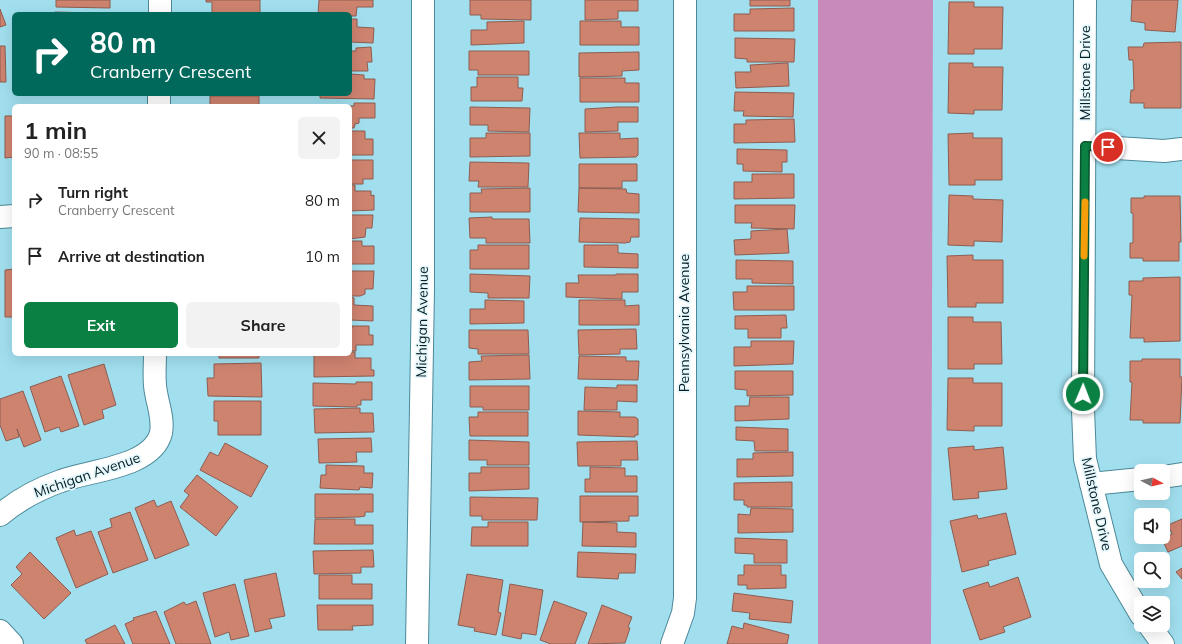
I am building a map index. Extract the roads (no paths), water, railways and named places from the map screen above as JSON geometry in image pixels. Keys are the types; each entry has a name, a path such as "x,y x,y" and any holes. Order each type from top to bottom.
{"street":[{"path":"160,0 160,12"},
{"name":"Michigan Avenue","path":"417,644 423,288 423,0"},
{"name":"Pennsylvania Avenue","path":"672,644 683,613 685,598 684,0"},
{"name":"Millstone Drive","path":"1085,0 1083,410 1085,459 1111,564 1134,603"},
{"path":"1085,146 1182,150"},
{"path":"0,217 12,216"},
{"name":"Michigan Avenue","path":"0,515 12,505 42,489 62,481 135,460 152,450 160,433 161,408 155,386 155,356"},
{"path":"1170,476 1182,474"},
{"path":"1091,484 1134,480"},
{"path":"0,631 12,644"},
{"path":"1154,632 1163,644"}]}
